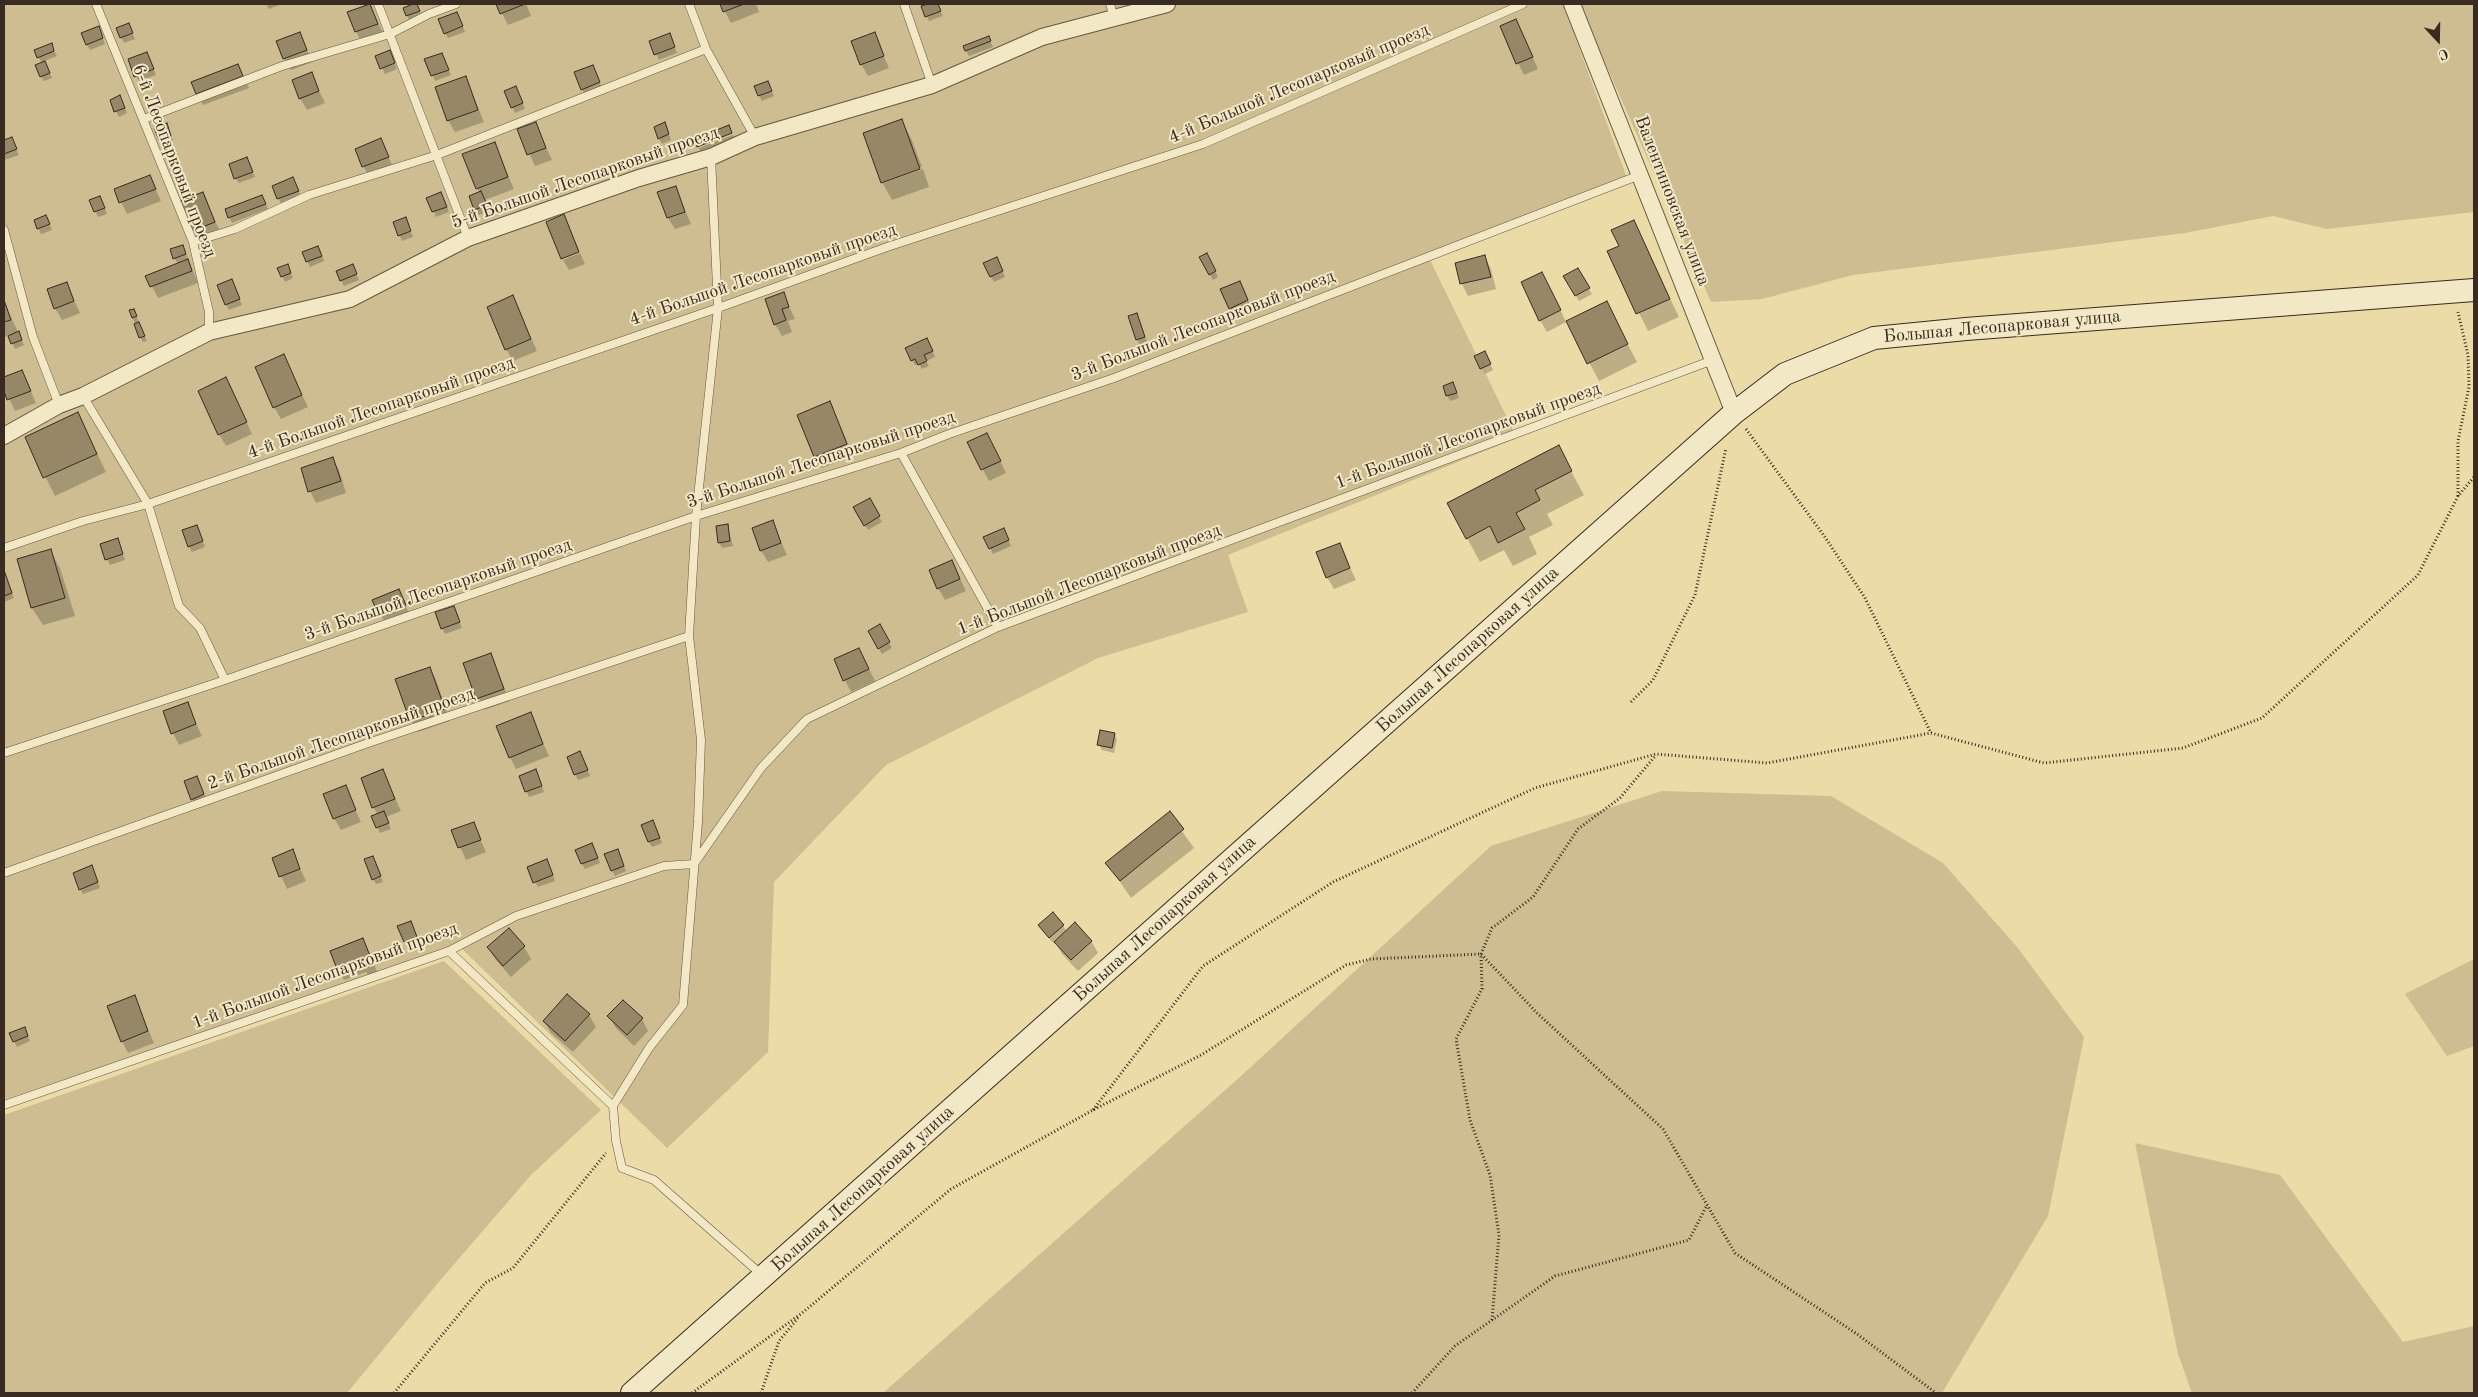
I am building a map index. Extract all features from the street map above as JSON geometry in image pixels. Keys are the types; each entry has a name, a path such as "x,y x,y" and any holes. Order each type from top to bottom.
{"main road":[{"name":"Большая Лесопарковая улица","path":"632,1393 1734,413 1785,374 1874,338 1966,329 2464,290"}],"street":[{"name":"5-й Большой Лесопарковый проезд","path":"4,436 59,405 83,396 209,332 350,299 468,238 640,178 711,157 755,137 932,85 1042,37 1112,11 1167,4"},
{"name":"Валентиновская улица","path":"1572,4 1734,413"}],"lane":[{"name":"6-й Лесопарковый проезд","path":"96,4 193,242 209,312 209,332"},
{"path":"378,4 468,238"},
{"path":"144,119 282,66 390,34 429,14 456,4"},
{"path":"689,4 706,49 755,137"},
{"path":"904,4 932,85"},
{"name":"4-й Большой Лесопарковый проезд","path":"4,548 83,521 148,504 718,308 887,247 1203,144 1522,4"},
{"path":"193,242 235,229 309,196 436,155 706,49"},
{"path":"711,157 718,308 696,516 689,636 701,740 683,1005 649,1048 613,1106 616,1141 622,1168 654,1180 764,1277"},
{"name":"3-й Большой Лесопарковый проезд","path":"4,753 225,680 696,516 901,453 1114,378 1641,175"},
{"path":"4,230 33,336 59,405"},
{"name":"1-й Большой Лесопарковый проезд","path":"4,1105 449,951 516,916 664,866 694,864 761,768 807,719 998,627 1713,360"},
{"path":"83,396 148,504 179,606 200,628 225,680"},
{"path":"901,453 998,627"},
{"name":"2-й Большой Лесопарковый проезд","path":"4,873 371,742 689,636"},
{"path":"449,951 613,1106"}],"path":[{"path":"2458,496 2458,441 2469,388 2464,290"},
{"path":"1631,702 1653,680 1695,595 1734,413"},
{"path":"1734,413 1825,537 1865,598 1931,733"},
{"path":"1093,1110 1203,966 1333,882 1535,788 1656,754 1767,764 1931,733 2044,763 2183,748 2262,718 2418,575 2458,496 2474,477"},
{"path":"1492,1320 1499,1235 1490,1175 1470,1120 1456,1039 1482,989 1481,954 1492,928 1533,897 1578,829 1620,798 1656,754"},
{"path":"692,1393 802,1313 951,1189 1093,1110 1201,1055 1346,965 1371,959 1481,954 1537,1013 1663,1129 1735,1253 1857,1334 1936,1393"},
{"path":"394,1393 485,1283 513,1268 616,1141"},
{"path":"1412,1393 1455,1346 1555,1276 1689,1240 1707,1205"},
{"path":"760,1393 779,1341 802,1313"}],"shaded area":[{"path":"4,4 1563,4 1628,181 1429,258 1517,438 1228,555 1248,612 1098,658 886,765 774,882 768,1052 667,1148 458,945 4,1100"},
{"path":"1579,4 2474,4 2474,212 2327,229 2273,216 2185,233 1853,275 1762,299 1711,302"},
{"path":"1662,791 1831,796 1943,863 2017,947 2084,1037 2048,1216 1942,1393 883,1393 1240,1077 1491,846"},
{"path":"2474,959 2474,1046 2447,1056 2405,994"},
{"path":"444,961 601,1110 531,1175 347,1393 4,1393 4,1115"},
{"path":"2135,1143 2280,1175 2403,1342 2474,1326 2474,1393 2192,1393 2178,1354"}],"building":[{"path":"370,4 378,24 355,32 347,12"},
{"path":"417,4 420,11 406,16 403,8"},
{"path":"496,4 525,4 500,14"},
{"path":"720,4 744,4 723,12"},
{"path":"938,4 941,11 925,17 921,6"},
{"path":"457,12 463,26 444,34 438,19"},
{"path":"1516,19 1533,57 1516,64 1500,26"},
{"path":"129,23 133,33 120,38 116,28"},
{"path":"99,26 103,38 86,45 81,33"},
{"path":"300,32 307,50 283,59 276,41"},
{"path":"875,32 884,56 860,65 851,41"},
{"path":"670,33 675,47 654,55 649,41"},
{"path":"989,36 991,41 965,51 963,46"},
{"path":"52,43 54,51 37,58 34,50"},
{"path":"390,50 395,63 380,69 375,56"},
{"path":"147,52 154,69 134,77 128,59"},
{"path":"442,53 449,70 431,76 424,59"},
{"path":"45,61 50,73 40,77 35,65"},
{"path":"238,64 243,76 196,94 191,82"},
{"path":"593,65 600,82 581,90 574,72"},
{"path":"312,72 319,91 299,99 292,80"},
{"path":"466,76 478,110 447,121 435,87"},
{"path":"768,81 772,91 758,96 754,86"},
{"path":"516,86 523,103 511,108 504,91"},
{"path":"120,95 125,108 114,112 110,100"},
{"path":"902,119 920,169 881,183 863,133"},
{"path":"536,122 546,148 527,155 517,129"},
{"path":"665,122 669,134 658,139 654,127"},
{"path":"167,123 171,136 159,140 154,128"},
{"path":"729,125 732,133 697,147 694,139"},
{"path":"12,137 17,149 4,154 4,140"},
{"path":"381,138 389,157 362,167 355,149"},
{"path":"495,142 508,177 476,189 462,154"},
{"path":"247,157 253,172 234,179 229,164"},
{"path":"150,175 156,189 119,203 114,189"},
{"path":"293,177 299,191 277,199 272,186"},
{"path":"676,186 685,212 667,218 657,192"},
{"path":"481,191 487,205 474,210 469,196"},
{"path":"203,192 215,222 192,231 180,201"},
{"path":"441,192 447,207 432,212 426,198"},
{"path":"262,195 266,204 228,218 225,209"},
{"path":"100,196 105,208 94,212 89,200"},
{"path":"564,214 579,252 561,259 546,222"},
{"path":"46,215 50,224 37,229 34,220"},
{"path":"406,217 411,231 398,236 393,222"},
{"path":"1634,220 1670,299 1636,314 1607,251 1619,246 1611,230"},
{"path":"183,245 186,254 173,259 170,249"},
{"path":"318,246 322,256 306,262 302,252"},
{"path":"1207,253 1216,271 1209,275 1199,257"},
{"path":"1485,255 1491,277 1460,284 1455,263"},
{"path":"997,257 1003,271 990,277 983,263"},
{"path":"188,259 192,271 150,287 145,276"},
{"path":"288,264 291,273 281,277 277,268"},
{"path":"353,264 357,274 340,281 336,271"},
{"path":"1578,268 1590,288 1575,296 1563,276"},
{"path":"1542,272 1561,310 1539,321 1521,282"},
{"path":"232,279 240,299 225,305 217,285"},
{"path":"1240,281 1248,300 1229,309 1220,289"},
{"path":"67,282 74,301 54,309 47,289"},
{"path":"784,292 789,307 782,309 786,320 774,325 765,299"},
{"path":"513,295 531,339 505,350 487,307"},
{"path":"4,300 11,320 4,322"},
{"path":"1607,301 1628,344 1587,364 1566,321"},
{"path":"134,309 137,316 132,318 129,310"},
{"path":"1137,313 1145,337 1136,340 1128,316"},
{"path":"139,322 145,336 139,338 134,324"},
{"path":"19,331 22,340 11,344 8,336"},
{"path":"927,338 933,351 924,355 927,361 918,365 915,359 911,361 905,348"},
{"path":"1485,351 1491,364 1480,369 1474,356"},
{"path":"284,354 302,395 273,408 255,367"},
{"path":"22,370 31,391 7,400 4,391 4,377"},
{"path":"226,377 247,422 218,435 198,391"},
{"path":"1453,382 1457,393 1446,396 1443,386"},
{"path":"830,401 847,444 814,457 797,415"},
{"path":"78,412 97,454 43,478 25,437"},
{"path":"987,433 1001,461 981,470 967,442"},
{"path":"1559,445 1572,471 1535,490 1540,500 1516,513 1525,529 1498,543 1490,526 1466,539 1447,503"},
{"path":"333,457 341,481 308,492 301,468"},
{"path":"870,498 880,516 864,526 853,507"},
{"path":"773,520 781,543 760,551 752,528"},
{"path":"728,524 730,541 718,543 716,526"},
{"path":"197,525 203,541 188,547 182,530"},
{"path":"1004,528 1009,540 989,549 983,537"},
{"path":"118,538 123,554 105,560 100,544"},
{"path":"1340,543 1350,568 1326,578 1316,552"},
{"path":"51,549 65,598 31,608 17,559"},
{"path":"952,560 960,579 937,589 929,570"},
{"path":"4,570 12,593 4,596"},
{"path":"399,589 406,605 379,616 372,600"},
{"path":"454,606 460,622 441,629 435,612"},
{"path":"880,624 890,642 878,649 868,631"},
{"path":"859,648 869,669 843,681 834,659"},
{"path":"491,653 504,689 476,699 463,663"},
{"path":"430,667 445,709 410,721 395,679"},
{"path":"188,702 196,724 171,734 163,711"},
{"path":"531,712 543,744 509,758 496,726"},
{"path":"1100,730 1115,733 1112,748 1097,745"},
{"path":"580,751 588,770 574,775 567,757"},
{"path":"383,769 395,799 372,808 361,778"},
{"path":"536,769 542,786 525,792 519,776"},
{"path":"197,776 204,794 191,800 184,781"},
{"path":"346,785 356,810 333,819 323,794"},
{"path":"384,811 389,823 376,828 371,816"},
{"path":"1170,811 1184,829 1120,881 1105,863"},
{"path":"653,820 660,838 648,842 641,825"},
{"path":"474,822 481,840 458,848 451,830"},
{"path":"592,843 598,858 581,864 575,850"},
{"path":"293,849 300,869 279,877 272,858"},
{"path":"618,849 624,866 611,871 604,854"},
{"path":"373,856 381,876 372,880 364,859"},
{"path":"547,859 553,875 533,883 527,867"},
{"path":"92,865 98,882 79,890 73,873"},
{"path":"1053,912 1064,925 1049,938 1038,925"},
{"path":"411,921 417,937 404,942 397,926"},
{"path":"1075,922 1092,941 1071,960 1054,942"},
{"path":"509,928 525,946 503,966 487,947"},
{"path":"363,938 372,961 361,966 359,961 337,969 330,951"},
{"path":"567,994 590,1014 565,1041 543,1021"},
{"path":"135,995 148,1031 121,1042 107,1006"},
{"path":"623,1000 643,1018 627,1035 607,1016"},
{"path":"25,1027 28,1036 13,1042 9,1033"}]}
